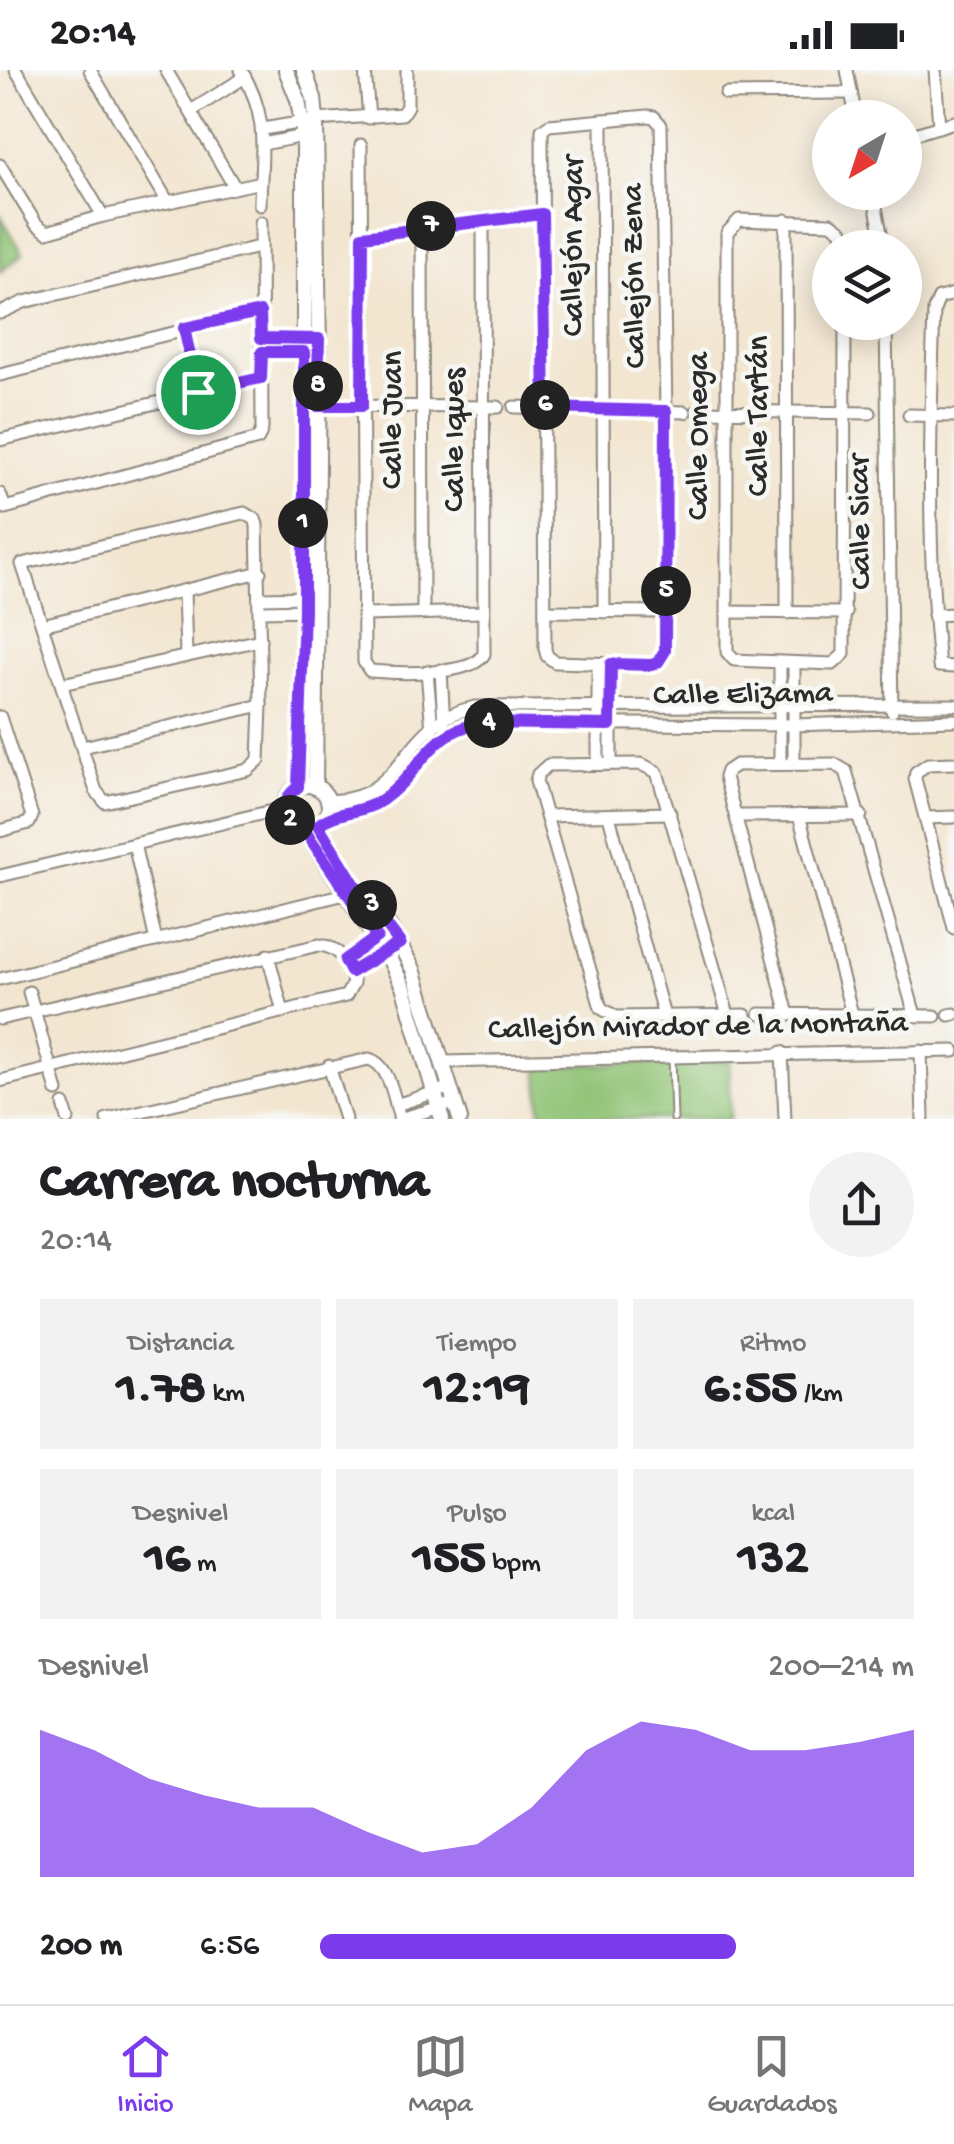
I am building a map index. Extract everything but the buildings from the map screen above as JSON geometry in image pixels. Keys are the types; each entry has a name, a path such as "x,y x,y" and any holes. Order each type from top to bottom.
{"street":[{"path":"16,70 103,216"},
{"path":"90,70 168,202"},
{"path":"166,70 234,186"},
{"path":"286,70 310,128"},
{"path":"304,70 314,98 310,128 310,604 315,786 328,801 316,824"},
{"path":"365,70 370,118"},
{"path":"263,144 332,120 398,115 406,110 407,70"},
{"path":"847,70 852,100"},
{"path":"934,70 939,126"},
{"path":"190,111 243,74 263,129 260,205"},
{"path":"726,94 851,94"},
{"name":"Callejón Zena","path":"602,120 648,116 658,120 666,411 665,651 652,665 604,664"},
{"path":"602,120 540,124 545,650 555,662 604,664 604,763"},
{"name":"Callejón Agar","path":"602,120 604,612"},
{"path":"922,131 954,122"},
{"path":"263,129 310,128"},
{"path":"361,145 364,662 370,670 441,670 445,734"},
{"path":"0,165 42,230 54,231 103,216 260,182"},
{"path":"363,236 542,214"},
{"name":"Calle Iques","path":"441,670 473,666 482,660 483,219"},
{"name":"Calle Omega","path":"786,220 739,220 727,233 727,412 730,657 738,661 787,663"},
{"path":"786,220 832,223 841,230"},
{"name":"Calle Tartán","path":"786,220 787,613"},
{"path":"0,494 4,508 258,439 262,429 261,222"},
{"name":"Calle Juan","path":"422,227 422,613"},
{"path":"0,313 24,302 259,247"},
{"path":"950,294 940,298 934,310 931,416 934,614 939,666 954,666"},
{"path":"0,374 260,312"},
{"path":"184,328 198,392"},
{"path":"787,763 787,663 838,662 844,654 845,340"},
{"name":"Calle Sicar","path":"886,340 892,720"},
{"path":"261,345 311,346"},
{"path":"298,787 317,406 311,346"},
{"path":"0,440 261,378"},
{"path":"317,406 498,407"},
{"path":"514,407 870,413"},
{"path":"909,415 954,416"},
{"path":"244,513 255,519 260,572 261,753 255,765 248,770 106,802 96,792 22,564 244,513"},
{"path":"42,625 260,572"},
{"path":"184,591 186,655"},
{"path":"261,605 310,604"},
{"path":"545,611 666,612"},
{"path":"364,615 483,612"},
{"path":"728,612 846,613"},
{"path":"934,614 954,614"},
{"path":"62,684 260,640"},
{"path":"427,672 433,744"},
{"path":"83,747 262,705"},
{"name":"Calle Elizama","path":"328,801 370,791 431,726 475,707 954,706"},
{"path":"0,717 32,816 28,823 0,831"},
{"name":"Calle Elizama","path":"316,824 366,810 385,798 445,734 478,723 787,725 954,720"},
{"path":"0,766 14,762"},
{"path":"728,1014 661,782 651,767 604,763 548,765 536,781 601,1008 616,1017 744,1014"},
{"path":"954,763 928,764 916,772 915,779 954,928"},
{"path":"788,1014 725,778 736,765 834,764 846,771 916,1014"},
{"path":"315,786 298,787 288,795 285,808 289,819 316,824 383,932 385,951 404,989 439,1106"},
{"path":"0,876 285,808"},
{"path":"546,816 670,813"},
{"path":"609,816 664,1016"},
{"path":"736,816 861,816"},
{"path":"798,816 852,1014"},
{"path":"926,818 954,817"},
{"path":"316,824 345,894 383,932 400,943 424,996 460,1119"},
{"path":"134,844 156,940"},
{"path":"0,979 345,894"},
{"path":"344,961 383,932"},
{"path":"344,961 385,951 400,943"},
{"path":"0,1019 319,945 344,961 352,988 346,996 0,1081"},
{"path":"268,955 283,1012"},
{"path":"29,992 58,1091"},
{"path":"760,1014 946,1015"},
{"name":"Callejón Mirador de la Montaña","path":"443,1062 954,1050"},
{"path":"921,1051 923,1119"},
{"path":"782,1052 786,1119"},
{"path":"107,1119 369,1059 380,1064 400,1119 455,1103"},
{"path":"329,1066 344,1119"},
{"path":"439,1106 451,1087"},
{"path":"396,1104 439,1106"},
{"path":"64,1105 68,1119"}],"lane":[{"path":"672,1055 674,1119"}],"green space":[{"path":"0,215 23,254 0,272"},
{"path":"730,1061 730,1119 541,1119 538,1066"}],"route":[{"path":"542,214 545,408 666,411 663,658 652,665 611,664 610,725 478,723 461,727 433,744 385,798 366,810 326,817 318,825 355,885 400,943 351,972 345,960 377,937 345,894 325,858 303,828 289,819 285,808 288,795 298,787 304,610 304,352 262,352 261,378 198,392 184,328 260,312 261,338 319,339 317,406 362,406 363,236 542,214"}]}
